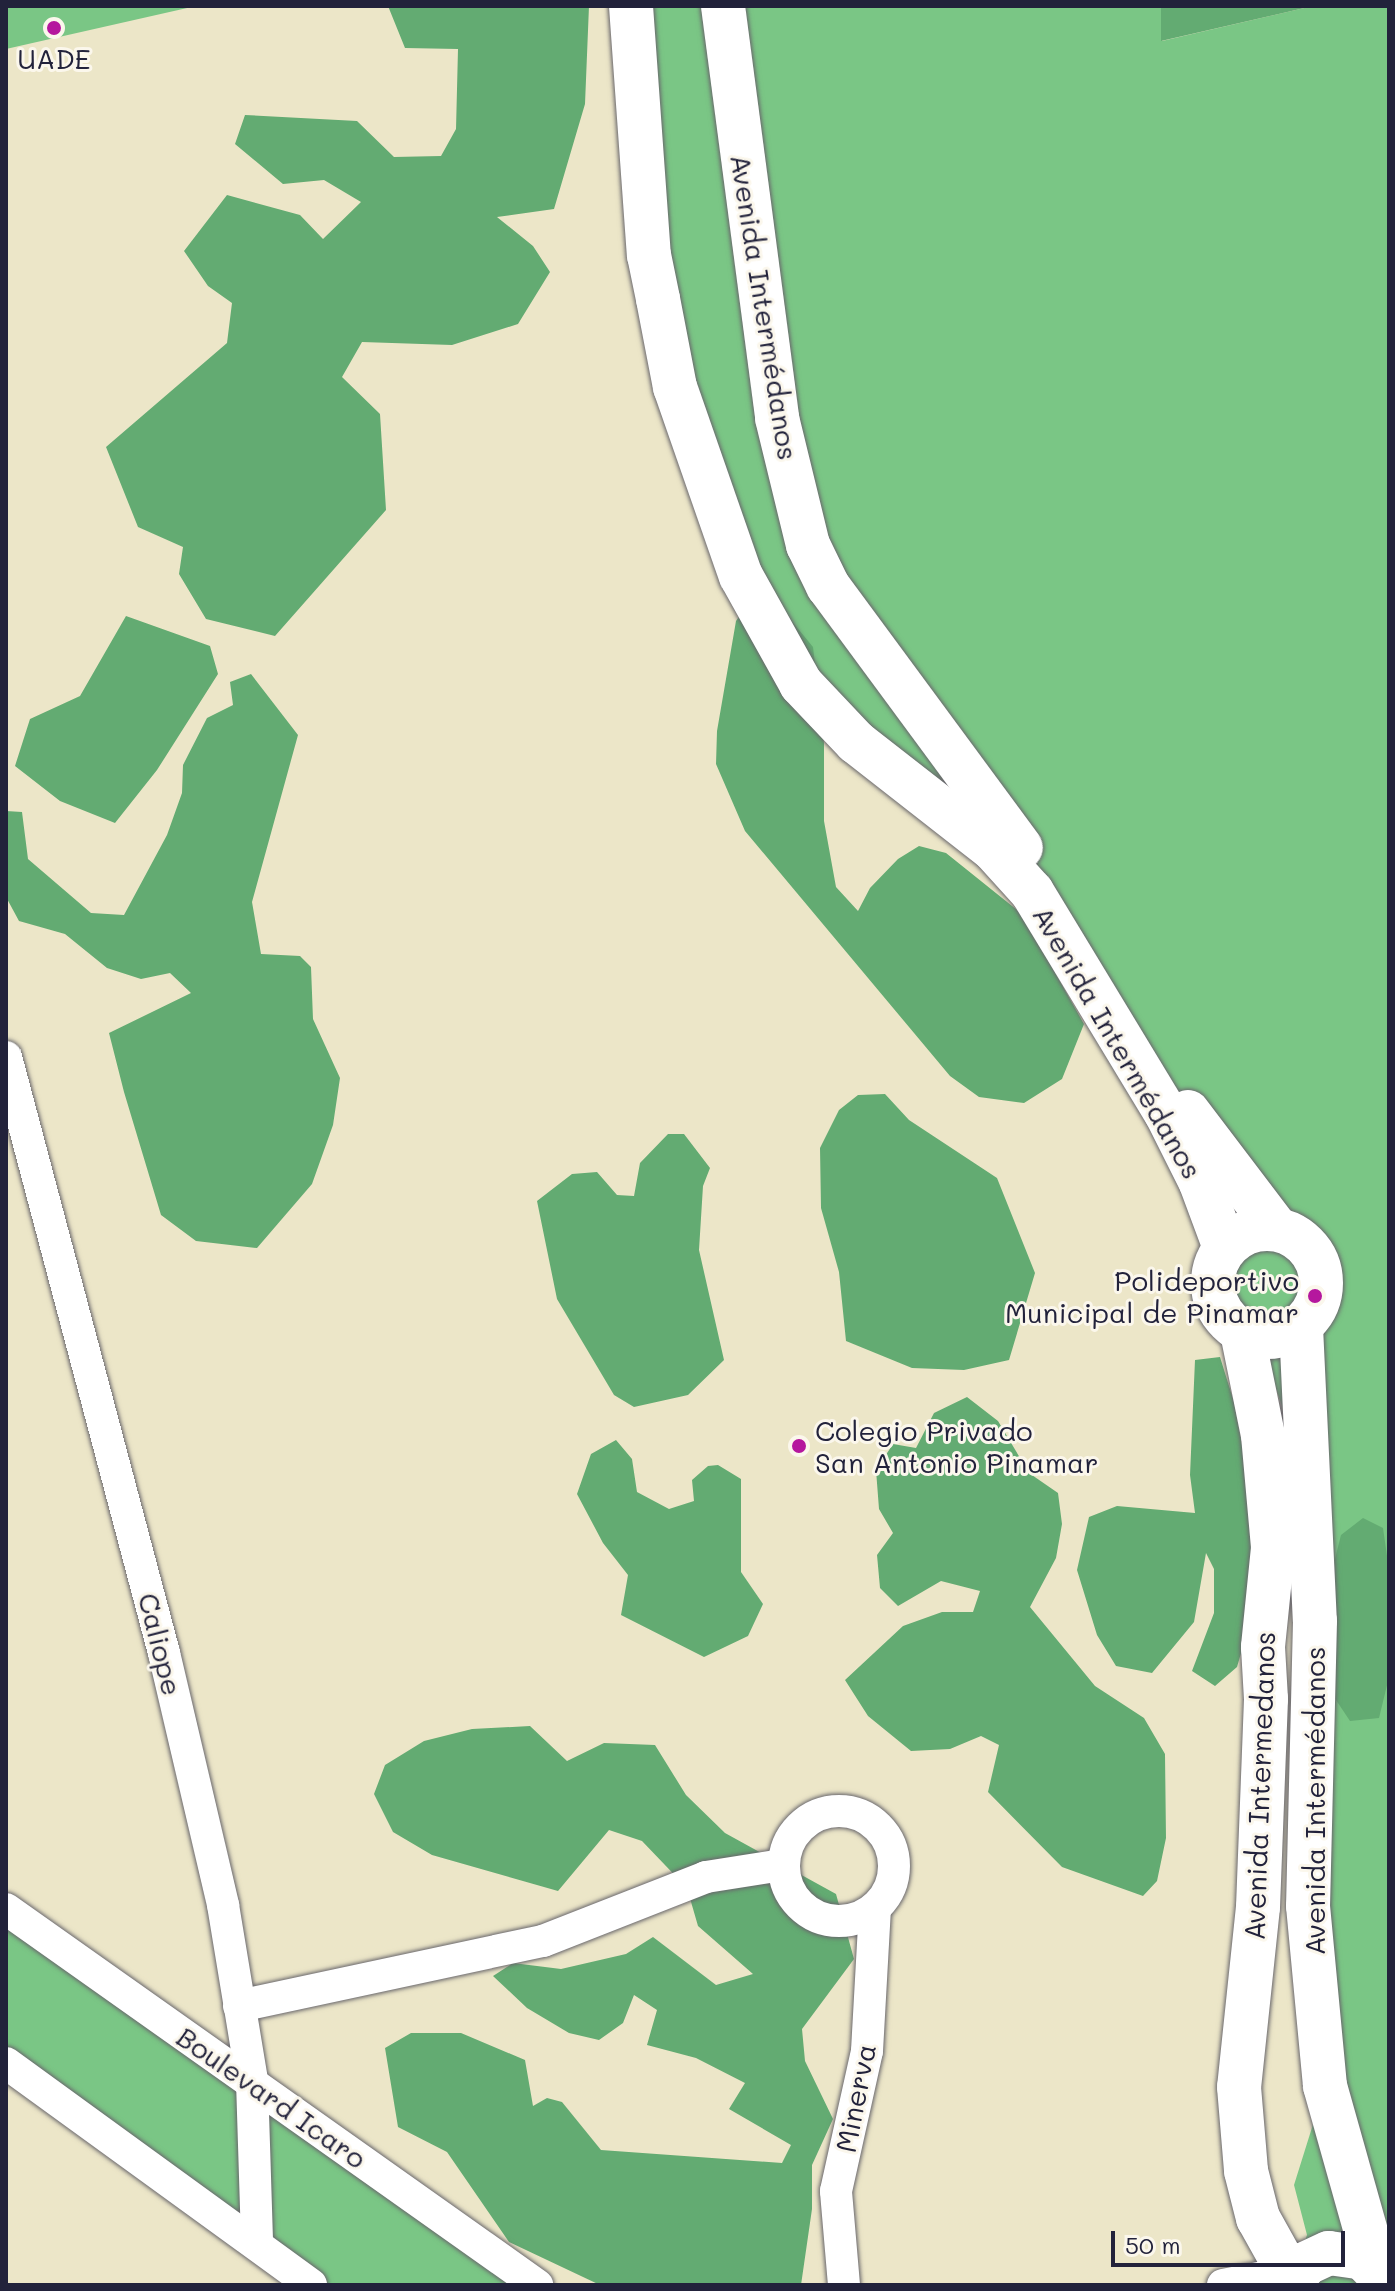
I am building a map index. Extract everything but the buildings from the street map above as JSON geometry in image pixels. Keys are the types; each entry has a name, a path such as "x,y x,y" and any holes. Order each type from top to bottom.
{"main road":[{"name":"Avenida Intermédanos","path":"631,6 655,284 675,387 741,576 801,684 856,742 993,849 1032,892 1166,1113 1201,1183 1225,1248"},
{"name":"Avenida Intermédanos","path":"723,6 777,418 808,545 828,586 1094,954 1182,1103 1276,1228"},
{"path":"1276,1228 1298,1237 1315,1255 1322,1274 1314,1312 1301,1327 1263,1338 1242,1332 1217,1305 1212,1285 1225,1248 1248,1231 1276,1228"},
{"name":"Avenida Intermédanos","path":"1301,1327 1315,1621 1308,1906 1325,2086 1382,2276"},
{"name":"Avenida Intermedanos","path":"1242,1332 1263,1435 1273,1548 1263,1647 1266,1699 1258,1907 1239,2087 1246,2171 1258,2218 1291,2282"},
{"path":"1291,2282 1305,2264 1329,2253 1363,2258 1382,2276"}],"street":[{"name":"Caliope","path":"6,1057 164,1653 223,1905 252,2081 257,2242"},
{"path":"836,1811 863,1816 879,1826 895,1859 894,1878 875,1909 842,1922 816,1916 794,1900 782,1865 792,1839 810,1819 836,1811"},
{"path":"239,2006 543,1941 706,1877 782,1865"},
{"name":"Boulevard Icaro","path":"6,1909 537,2285"},
{"name":"Minerva","path":"844,2285 836,2191 867,2051 875,1909"},
{"path":"6,2063 257,2242 311,2285"},
{"path":"1223,2285 1269,2276 1291,2282"}],"green space":[{"name":"UADE","path":"6,6 196,6 6,49"},
{"path":"388,6 589,6 585,104 554,209 497,217 533,246 550,272 518,324 452,345 362,342 342,377 380,414 386,510 275,636 206,619 179,574 183,547 138,527 106,447 227,343 232,303 208,286 184,251 227,195 300,215 323,239 361,202 324,180 283,184 235,144 245,115 357,121 394,157 441,156 456,129 458,49 405,48"},
{"name":"Polideportivo Municipal de Pinamar","path":"631,6 1161,6 1162,41 1313,6 1389,6 1389,2285 1290,2285 1307,2235 1294,2185 1325,2086 1311,1487 1257,1336 1228,1322 1217,1305 1215,1266 1057,910 856,742 704,474"},
{"path":"1161,6 1313,6 1161,41"},
{"path":"777,603 813,647 824,743 824,821 836,887 858,911 870,888 898,859 919,846 946,853 1022,914 1084,1024 1062,1079 1024,1103 979,1097 950,1076 745,831 716,764 717,731 736,621 748,604"},
{"path":"126,616 210,646 218,674 157,770 115,823 60,801 15,766 30,719 80,696"},
{"path":"251,674 298,735 252,902 261,954 300,956 311,967 313,1019 340,1078 333,1125 312,1184 257,1248 196,1241 161,1215 124,1092 109,1033 191,993 170,973 141,979 107,968 65,934 19,921 6,897 6,811 22,812 28,859 91,913 124,915 167,835 182,793 183,765 207,718 233,705 230,682"},
{"path":"885,1094 909,1120 997,1178 1035,1273 1009,1360 964,1370 912,1368 846,1341 839,1272 821,1208 820,1148 839,1110 858,1095"},
{"path":"668,1134 684,1134 710,1168 703,1186 699,1250 724,1360 688,1395 634,1407 614,1395 557,1299 537,1201 572,1174 597,1172 617,1195 634,1196 640,1163"},
{"path":"1220,1357 1234,1402 1258,1530 1244,1643 1237,1667 1215,1686 1192,1671 1214,1613 1214,1569 1206,1553 1194,1622 1152,1673 1116,1666 1097,1635 1077,1570 1089,1517 1117,1506 1195,1513 1190,1475 1195,1360"},
{"path":"967,1397 998,1421 1029,1473 1058,1493 1062,1524 1056,1558 1030,1607 1095,1686 1144,1718 1165,1754 1166,1838 1157,1881 1143,1896 1062,1867 988,1792 999,1745 981,1736 950,1749 911,1751 868,1716 845,1680 903,1626 942,1612 973,1612 980,1591 941,1581 898,1606 880,1588 877,1555 893,1533 879,1509 876,1470 893,1444 916,1448 934,1413"},
{"path":"616,1440 632,1459 637,1492 669,1509 694,1501 692,1480 708,1466 718,1465 741,1479 741,1572 763,1604 748,1636 704,1657 621,1615 628,1575 603,1543 577,1494 591,1454"},
{"path":"1363,1518 1383,1528 1389,1570 1389,1677 1379,1718 1350,1721 1334,1697 1330,1579 1341,1535"},
{"path":"530,1726 567,1761 604,1743 655,1745 686,1795 725,1833 836,1894 854,1959 802,2029 805,2061 833,2119 812,2165 812,2209 801,2285 600,2285 509,2242 447,2152 398,2127 385,2048 411,2033 461,2033 525,2060 533,2106 547,2098 562,2102 601,2150 782,2163 791,2145 729,2109 745,2083 696,2058 647,2045 657,2010 634,1995 623,2023 599,2040 569,2033 527,2008 493,1976 513,1963 561,1969 626,1954 653,1937 716,1985 753,1974 698,1926 687,1888 642,1841 609,1830 558,1891 432,1855 393,1832 374,1794 385,1765 424,1741 472,1729"},
{"path":"6,1906 511,2285 322,2285 6,2064"}],"place":[{"name":"UADE","path":"54,28"},
{"name":"Polideportivo Municipal de Pinamar","path":"1315,1296"},
{"name":"Colegio Privado San Antonio Pinamar","path":"799,1446"}]}
